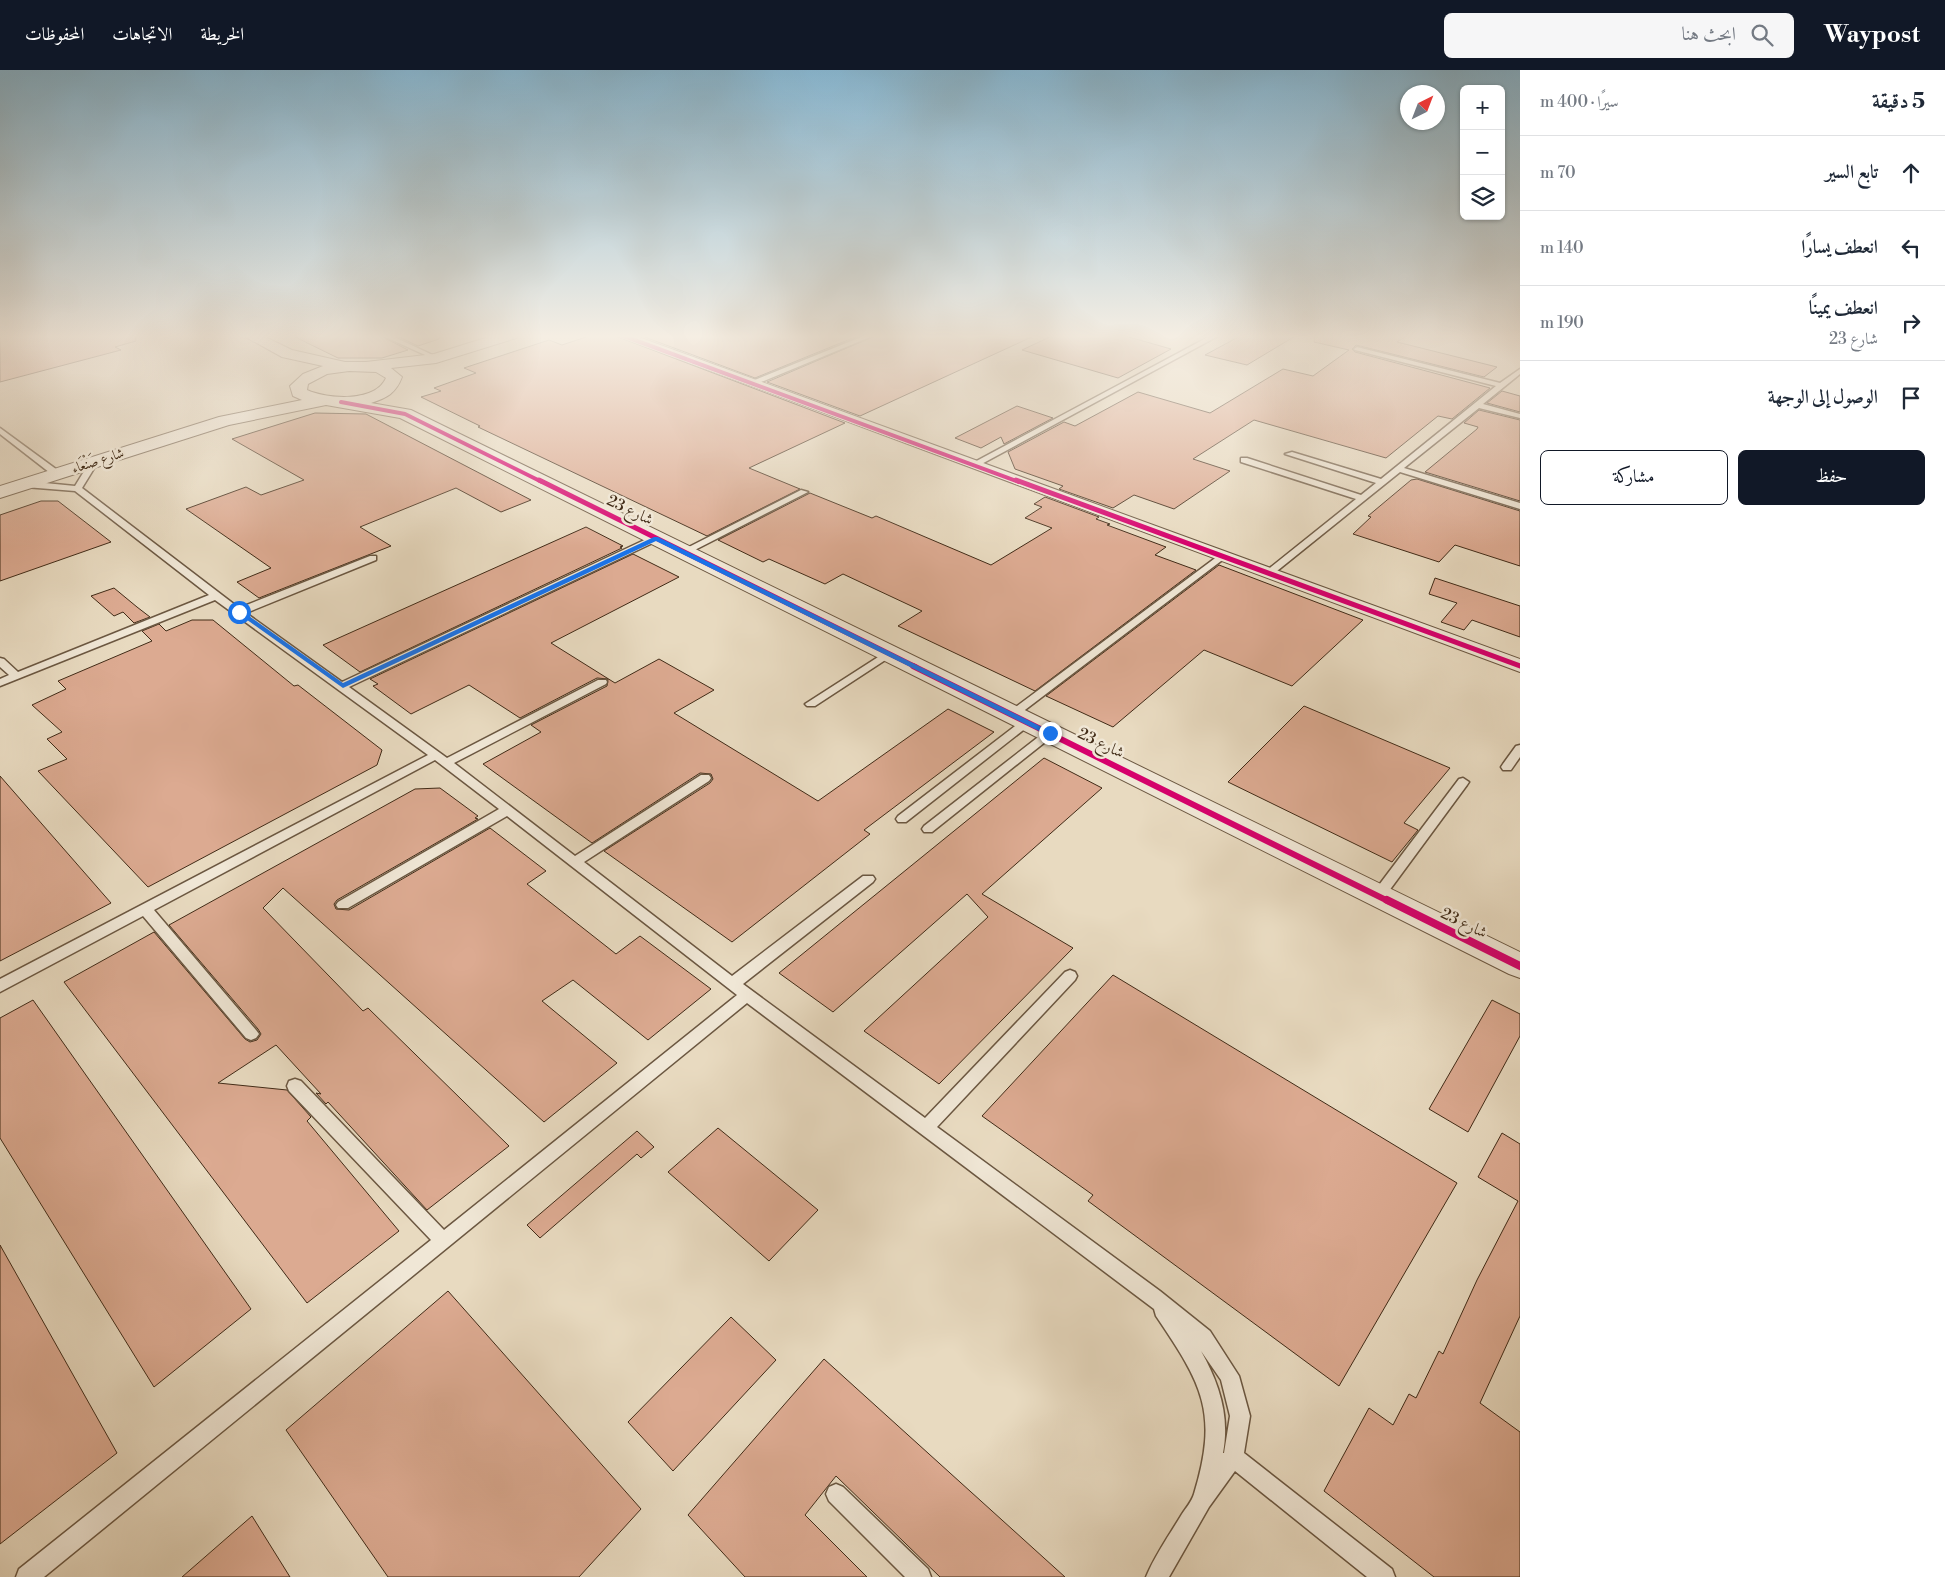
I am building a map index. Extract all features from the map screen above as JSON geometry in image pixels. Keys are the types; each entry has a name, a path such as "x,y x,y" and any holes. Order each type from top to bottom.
{"street":[{"name":"شارع صَنْعَاء","path":"225,421 256,405"},
{"name":"شارع صَنْعَاء","path":"0,492 225,421 302,405"},
{"name":"شارع 23","path":"359,405 405,414"},
{"name":"شارع 23","path":"396,405 405,414 1520,966"},
{"path":"811,405 1520,666"}],"lane":[{"path":"973,465 1085,405"},
{"path":"1270,573 1478,406 1520,416"},
{"path":"0,430 57,474"},
{"path":"1289,454 1383,482"},
{"path":"1244,460 1363,498"},
{"path":"77,489 94,462"},
{"path":"1399,469 1520,506"},
{"path":"25,484 77,489 216,596 343,686 441,759 732,984 1154,1297 1203,1338 1229,1376 1240,1416 1233,1457 1202,1500 1157,1577"},
{"path":"684,552 804,492"},
{"path":"343,686 656,538"},
{"path":"902,819 1020,718 1222,556"},
{"path":"239,612 373,558"},
{"path":"0,683 216,596"},
{"path":"811,704 889,653"},
{"path":"0,661 16,676"},
{"path":"0,986 145,909 441,759 602,682"},
{"path":"928,830 1050,733"},
{"path":"1507,767 1520,749"},
{"path":"575,862 705,778"},
{"path":"1378,896 1462,782"},
{"path":"343,905 507,810"},
{"path":"732,984 868,879"},
{"path":"145,909 251,1034"},
{"path":"926,1128 1070,976"},
{"path":"27,1577 747,995"},
{"path":"295,1086 443,1241"},
{"path":"1154,1297 1191,1352 1209,1388 1217,1426 1202,1500"},
{"path":"1233,1457 1384,1577"},
{"path":"836,1494 920,1577"}],"building":[{"path":"438,405 798,405 845,423 749,468 800,489 707,536 478,427 480,426"},
{"path":"831,405 883,405 860,416"},
{"path":"1113,405 1184,405 1210,413 1223,405 1469,405 1452,419 1438,416 1386,458 1254,420 1193,459 1230,471 1174,509 1134,495 1113,508 1059,489 1063,486 1015,469 1008,452 1064,422 1075,426"},
{"path":"1496,405 1520,405 1520,412"},
{"path":"1017,406 1053,418 1004,444 1001,437 981,448 955,438"},
{"path":"1479,410 1520,420 1520,501 1425,472 1477,429 1478,427 1464,423"},
{"path":"315,413 366,414 531,500 501,512 456,488 360,527 391,546 259,598 237,582 271,568 186,509 246,487 261,495 304,480 232,439"},
{"path":"1417,479 1520,511 1520,566 1455,545 1439,562 1353,534 1371,517 1368,516 1411,480"},
{"path":"810,493 872,518 876,516 991,565 1052,528 1025,518 1042,507 1034,504 1045,497 1099,517 1096,519 1110,524 1107,525 1166,547 1155,555 1196,570 1035,691 898,626 922,611 843,574 825,584 769,559 763,562 718,540"},
{"path":"41,501 58,501 111,542 0,581 0,515"},
{"path":"586,527 623,546 620,547 622,548 360,672 323,645"},
{"path":"633,554 679,577 551,643 615,683 659,659 714,690 674,713 818,801 948,709 994,732 864,830 870,834 732,942 604,851 710,783 713,779 711,774 700,773 592,843 483,764 541,732 531,725 607,686 608,679 597,678 520,718 469,685 411,714 373,686 378,684 370,679"},
{"path":"1219,565 1363,620 1292,686 1204,650 1113,727 1046,696"},
{"path":"1435,578 1520,606 1520,637 1472,620 1464,630 1441,622 1457,603 1429,594"},
{"path":"114,588 150,617 134,623 123,612 114,616 91,596"},
{"path":"192,620 213,620 294,686 298,685 382,750 377,765 148,887 38,771 67,759 47,739 62,732 32,705 66,689 58,681 152,641 142,631 159,624 166,631"},
{"path":"1304,706 1450,768 1404,823 1418,830 1392,862 1228,782"},
{"path":"1044,758 1102,788 982,894 1073,948 939,1084 864,1031 988,917 967,894 833,1012 779,973"},
{"path":"0,776 111,903 0,961"},
{"path":"440,788 478,816 475,818 478,819 337,900 334,904 336,909 349,910 490,828 546,871 527,884 616,954 640,936 711,989 648,1040 573,980 542,1001 617,1063 544,1122 283,888 263,908 363,1011 368,1008 509,1146 427,1210 328,1102 326,1104 316,1093 321,1094 276,1045 218,1083 287,1090 311,1117 307,1121 399,1231 307,1303 64,982 154,932 245,1039 250,1042 257,1040 261,1034 258,1029 169,925 415,789"},
{"path":"1113,975 1457,1183 1339,1386 1088,1201 1093,1195 982,1116"},
{"path":"33,1000 251,1309 154,1387 0,1138 0,1018"},
{"path":"1492,1000 1520,1014 1520,1036 1468,1132 1429,1109"},
{"path":"718,1128 818,1210 769,1261 668,1172"},
{"path":"637,1131 654,1147 641,1158 637,1154 540,1238 527,1225"},
{"path":"1502,1133 1520,1144 1520,1316 1480,1403 1520,1432 1520,1577 1434,1577 1324,1491 1369,1408 1393,1425 1409,1394 1416,1398 1439,1351 1443,1354 1477,1280 1518,1201 1478,1177"},
{"path":"0,1245 117,1453 0,1544"},
{"path":"448,1291 641,1509 579,1577 388,1577 286,1430"},
{"path":"731,1317 776,1360 673,1471 628,1422"},
{"path":"824,1359 1065,1577 940,1577 836,1476 805,1515 867,1577 745,1577 688,1515"},
{"path":"252,1516 290,1577 182,1577"}],"cycle path":[{"path":"359,405 405,414 1520,966"},
{"path":"812,405 1520,666"}],"route":[{"path":"239,612 343,686 656,538 1050,733"}]}
